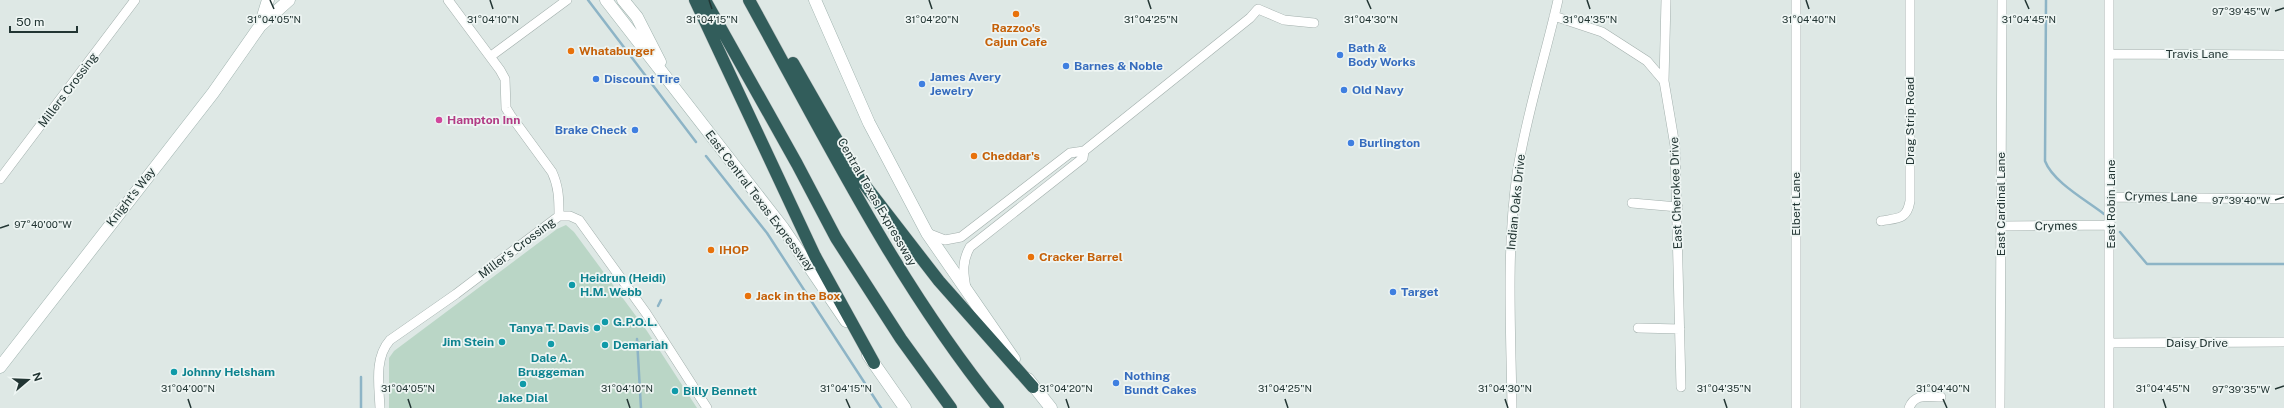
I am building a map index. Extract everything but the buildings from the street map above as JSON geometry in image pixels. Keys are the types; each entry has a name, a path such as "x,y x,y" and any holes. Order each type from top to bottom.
{"highway":[{"path":"695,0 815,256 874,363"},
{"path":"705,0 797,164 836,238 901,339 951,408"},
{"name":"Central Texas Expressway","path":"749,0 897,267 946,339 998,408"},
{"path":"762,24 779,39 857,175 886,214 939,281 1033,387"}],"main road":[{"name":"Knight's Way","path":"260,26 268,0"},
{"name":"Knight's Way","path":"0,367 213,93 260,26 289,0"},
{"name":"East Central Texas Expressway","path":"606,0 783,228 906,408"},
{"path":"623,0 637,17 669,80"},
{"path":"815,0 869,123 927,233 1033,387 1051,408"}],"street":[{"name":"Millers Crossing","path":"0,179 135,0"},
{"path":"448,0 490,56 505,79 506,104 510,116 552,172 556,181 559,191 559,216"},
{"path":"490,56 567,0"},
{"name":"Indian Oaks Drive","path":"1512,408 1511,249 1517,182 1531,105 1558,0"},
{"name":"East Cherokee Drive","path":"1666,0 1664,81 1676,146 1681,387"},
{"name":"Elbert Lane","path":"1796,0 1796,408"},
{"name":"Drag Strip Road","path":"1881,220 1902,217 1908,211 1910,201 1910,0"},
{"name":"East Cardinal Lane","path":"2000,408 2002,0"},
{"name":"East Robin Lane","path":"2109,408 2111,225 2110,0"},
{"path":"927,233 944,240 961,237 1070,153 1084,151 1244,23 1258,9 1284,20 1314,23"},
{"path":"1554,16 1602,32 1647,61 1664,81"},
{"name":"Travis Lane","path":"2110,54 2284,55"},
{"path":"966,290 963,270 964,257 970,247 1083,158 1084,151"},
{"name":"Crymes Lane","path":"2111,197 2284,199"},
{"path":"1632,203 1678,207"},
{"name":"Miller's Crossing","path":"380,408 379,358 383,348 390,340 456,294 559,216 570,216 578,220 646,313 708,408"},
{"name":"Crymes","path":"2001,226 2111,225"},
{"path":"1638,328 1680,329"},
{"name":"Daisy Drive","path":"2110,343 2284,342"},
{"path":"1909,408 1912,401 1917,397 1941,397"}],"green space":[{"path":"566,225 574,232 647,331 697,408 389,408 389,358 394,351 557,229"}],"waterway":[{"path":"588,0 696,142"},
{"path":"2046,0 2045,161 2049,169 2062,183 2104,214"},
{"path":"706,156 767,233 881,408"},
{"path":"2120,232 2147,264 2284,264"},
{"path":"658,306 661,300"},
{"path":"637,339 641,408"},
{"path":"361,377 361,408"}],"place":[{"name":"Razzoo's Cajun Cafe","path":"1016,14"},
{"name":"Whataburger","path":"571,51"},
{"name":"Bath & Body Works","path":"1340,55"},
{"name":"Barnes & Noble","path":"1066,66"},
{"name":"Discount Tire","path":"596,79"},
{"name":"James Avery Jewelry","path":"922,84"},
{"name":"Old Navy","path":"1344,90"},
{"name":"Hampton Inn","path":"439,120"},
{"name":"Brake Check","path":"635,130"},
{"name":"Burlington","path":"1351,143"},
{"name":"Cheddar's","path":"974,156"},
{"name":"IHOP","path":"711,250"},
{"name":"Cracker Barrel","path":"1031,257"},
{"name":"Heidrun (Heidi) H.M. Webb","path":"572,285"},
{"name":"Target","path":"1393,292"},
{"name":"Jack in the Box","path":"748,296"},
{"name":"G.P.O.L.","path":"605,322"},
{"name":"Tanya T. Davis","path":"597,328"},
{"name":"Jim Stein","path":"502,342"},
{"name":"Dale A. Bruggeman","path":"551,344"},
{"name":"Demariah","path":"605,345"},
{"name":"Johnny Helsham","path":"174,372"},
{"name":"Nothing Bundt Cakes","path":"1116,383"},
{"name":"Jake Dial","path":"523,384"},
{"name":"Billy Bennett","path":"675,391"}]}
